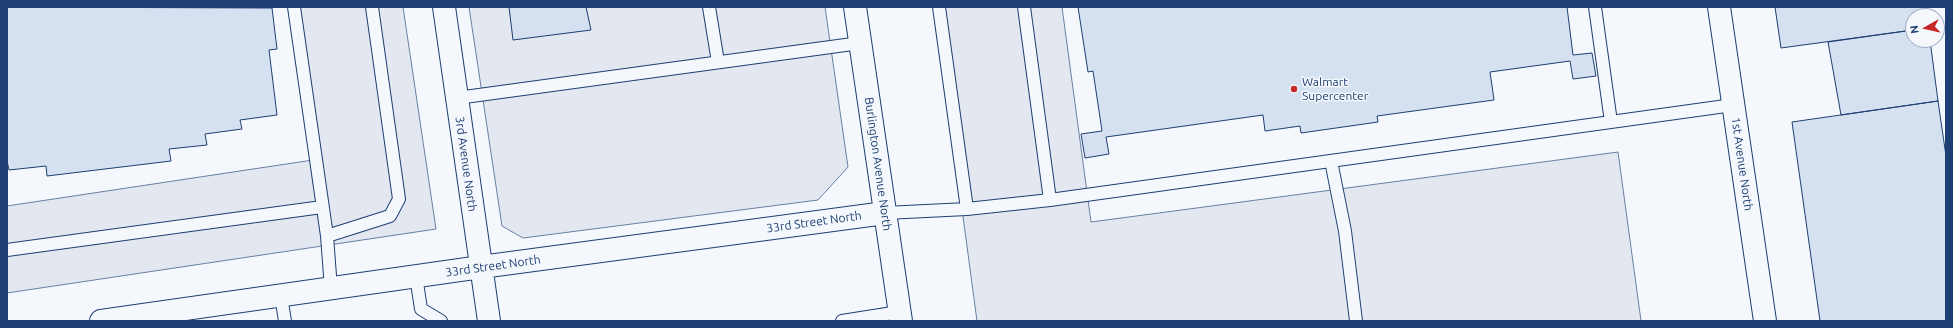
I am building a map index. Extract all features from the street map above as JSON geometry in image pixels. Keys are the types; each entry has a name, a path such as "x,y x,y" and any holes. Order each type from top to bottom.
{"street":[{"name":"3rd Avenue North","path":"444,7 489,321"},
{"name":"Burlington Avenue North","path":"855,7 900,317"},
{"name":"1st Avenue North","path":"1719,7 1765,321"},
{"name":"33rd Street North","path":"101,321 481,267 885,213"}],"lane":[{"path":"294,7 327,236 332,289"},
{"path":"327,236 390,216 399,199 372,7"},
{"path":"710,7 718,62"},
{"path":"939,7 967,209"},
{"path":"1024,7 1050,200"},
{"path":"1594,7 1611,122"},
{"path":"457,98 860,43"},
{"path":"885,213 967,209 1050,200 1733,105"},
{"path":"1331,161 1345,231 1356,321"},
{"path":"7,250 322,206"},
{"path":"416,276 421,309 441,321"},
{"path":"281,296 285,321"},
{"path":"842,321 900,317"}],"shaded area":[{"path":"290,7 403,7 436,229 7,293 7,206 313,160"},
{"path":"469,7 825,7 848,167 818,200 523,238 502,226"},
{"path":"935,7 1062,7 1091,222 1618,152 1641,321 977,321"}],"building":[{"path":"7,7 272,8 277,49 269,50 277,115 240,120 242,129 205,134 207,145 169,149 171,161 47,176 46,166 9,170 7,161"},
{"path":"509,7 586,7 591,30 513,40"},
{"name":"Walmart Supercenter","path":"1078,7 1567,7 1573,55 1592,53 1596,76 1573,79 1570,61 1490,72 1494,100 1377,116 1378,122 1301,133 1300,126 1265,131 1263,115 1106,137 1109,154 1085,158 1081,134 1102,131 1093,71 1088,72"},
{"path":"1775,7 1925,7 1905,8 1905,31 1781,48"},
{"path":"1905,31 1905,48 1931,48 1938,101 1841,115 1828,42"},
{"path":"1938,101 1946,156 1946,321 1820,321 1792,122"}],"place":[{"name":"Walmart Supercenter","path":"1294,89"}]}
